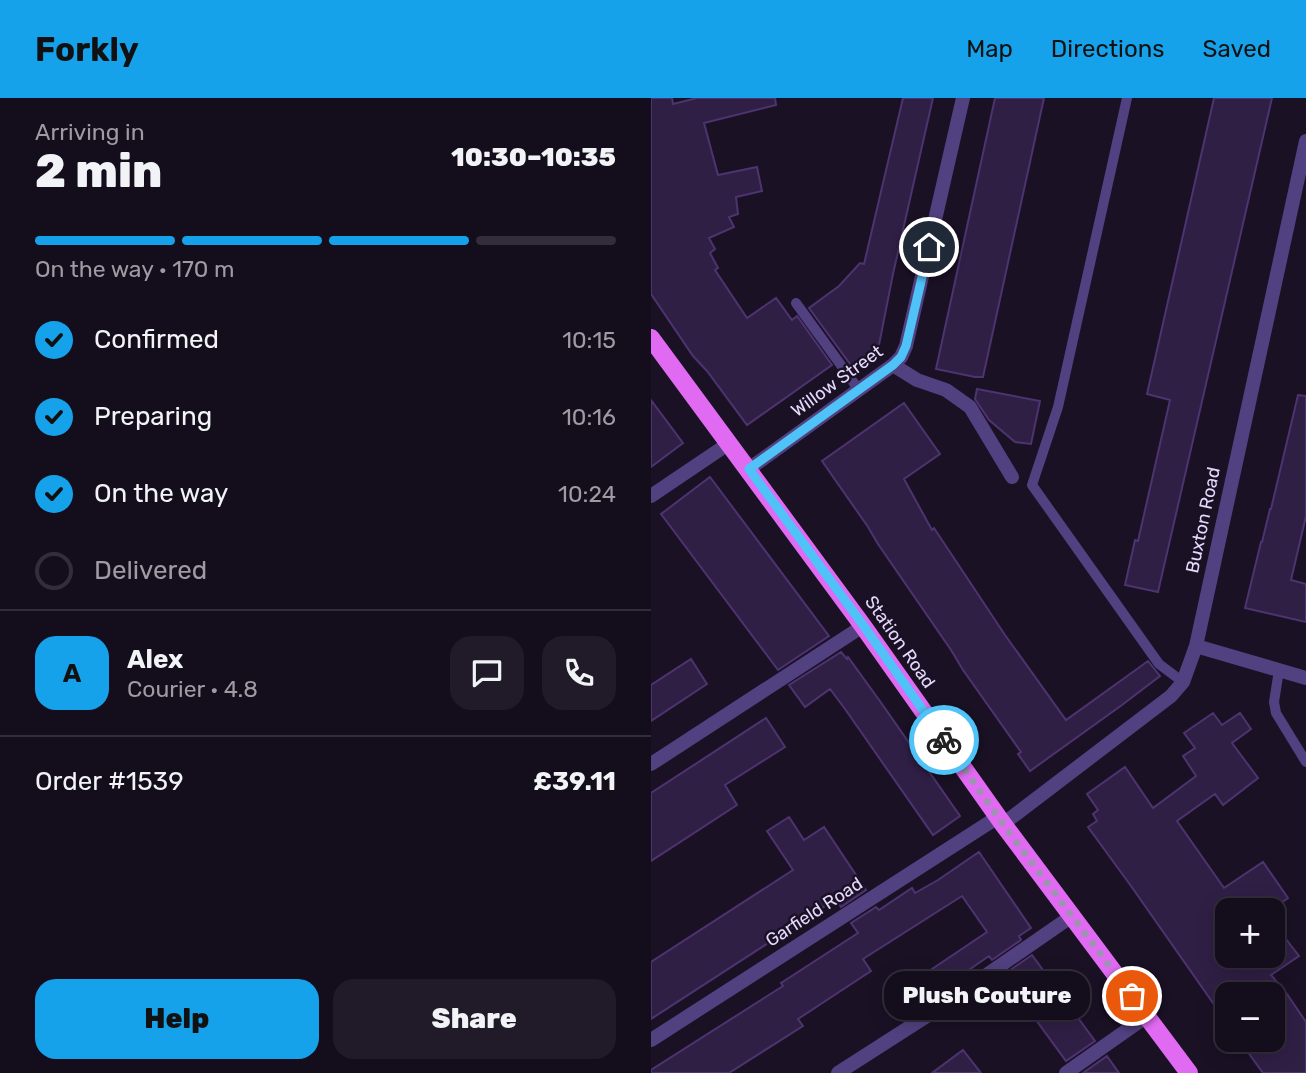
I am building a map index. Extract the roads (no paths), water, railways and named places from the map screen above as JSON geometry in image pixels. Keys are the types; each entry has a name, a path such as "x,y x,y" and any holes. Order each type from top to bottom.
{"main road":[{"name":"Station Road","path":"651,338 863,625 1000,820 1189,1073"}],"street":[{"name":"Willow Street","path":"749,469 901,357 906,346 963,98"},
{"name":"Buxton Road","path":"1000,820 1171,696 1182,682 1196,646 1306,141"},
{"path":"893,365 917,380 946,390 970,407 1012,477"},
{"path":"651,496 728,444"},
{"path":"651,764 863,625"},
{"path":"1196,646 1306,678"},
{"name":"Garfield Road","path":"651,1040 1000,820"},
{"path":"838,1073 933,1012 1072,916"},
{"path":"1066,1073 1147,1016"}],"lane":[{"path":"1127,98 1058,407 1033,485 1159,664 1182,682"},
{"path":"796,303 859,390"},
{"path":"1279,670 1274,702 1276,713 1306,762"}],"place":[{"name":"Plush Couture","path":"1132,996"}]}
